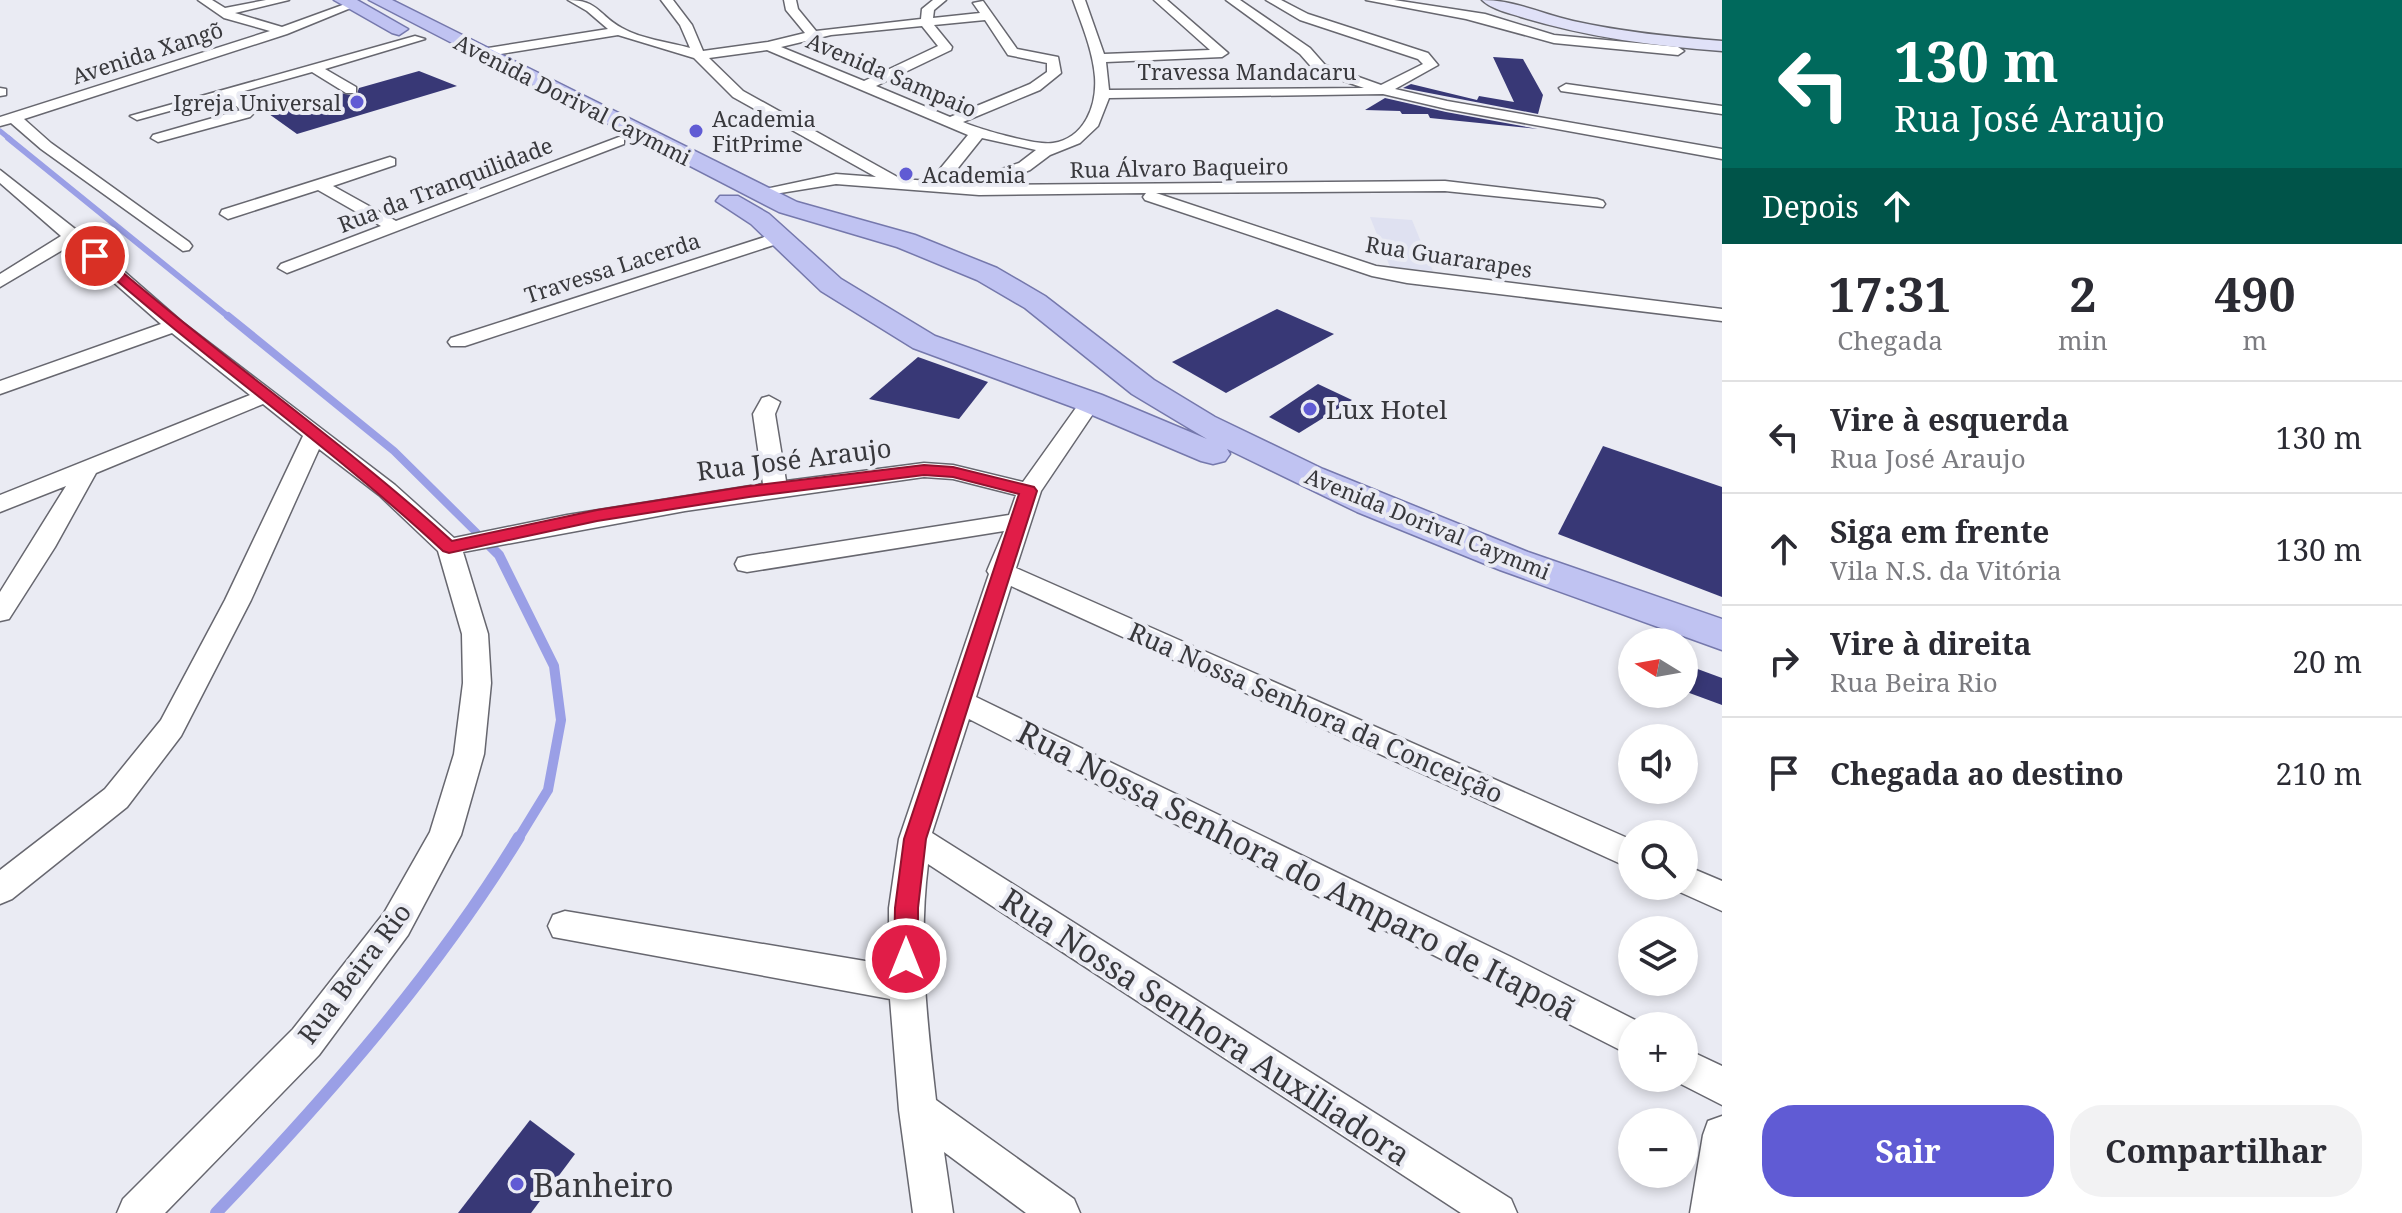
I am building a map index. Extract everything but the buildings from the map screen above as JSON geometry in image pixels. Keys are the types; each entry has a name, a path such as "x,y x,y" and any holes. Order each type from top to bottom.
{"main road":[{"name":"Avenida Dorival Caymmi","path":"378,0 788,207 906,241 987,274 1035,302 1143,387 1203,424 1311,477 1514,561 1722,635"},
{"name":"Avenida Dorival Caymmi","path":"348,2 619,141 745,210 780,237 805,264 831,285 924,342 1185,440 1392,536 1638,628"},
{"path":"831,285 827,273 831,250 859,239 906,241"},
{"path":"971,362 1022,367 1051,364 1066,351 1067,327"},
{"path":"1698,650 1722,659"}],"street":[{"path":"204,0 222,13 283,31"},
{"path":"222,13 283,0"},
{"path":"574,0 591,8 618,31 699,55 768,46 812,34 990,16"},
{"path":"652,0 671,5 686,25 699,55 738,94 900,185"},
{"path":"790,0 792,10 812,34"},
{"path":"865,86 946,47 926,23 928,9 940,0"},
{"path":"951,122 1035,87 1054,73 1053,60 1015,53 977,0"},
{"path":"979,190 988,177 1022,168 1052,149 1074,140 1091,124 1105,94 1098,58 1079,0"},
{"path":"1098,58 1222,53 1160,0"},
{"path":"1232,0 1305,51 1320,68 1383,90 1447,105 1722,154"},
{"name":"Travessa Mandacaru","path":"1105,94 1333,94 1383,90 1431,65 1423,56 1304,17 1272,0"},
{"path":"1372,0 1471,17 1576,26 1653,40 1722,46"},
{"path":"1490,0 1576,26"},
{"name":"Avenida Xangõ","path":"9,120 283,31 348,2"},
{"path":"1471,17 1554,39 1678,51"},
{"path":"482,53 618,31"},
{"path":"137,116 419,39"},
{"name":"Avenida Sampaio","path":"768,46 978,133 934,187"},
{"path":"314,68 351,90"},
{"path":"1566,88 1722,110"},
{"path":"158,138 250,110 227,92"},
{"path":"9,120 183,246"},
{"path":"978,133 1052,149"},
{"name":"Rua da Tranquilidade","path":"287,268 619,141"},
{"path":"228,214 390,162"},
{"name":"Rua Beira Rio","path":"0,175 9,198 73,236 175,326 263,397 458,545 475,634 477,683 469,754 445,835 396,924 306,1042 137,1213"},
{"name":"Rua Álvaro Baqueiro","path":"762,194 836,179 979,190 1445,186 1597,204"},
{"path":"320,185 393,226"},
{"name":"Rua Guararapes","path":"1133,191 1372,271 1422,280 1722,315"},
{"path":"0,282 73,236"},
{"name":"Travessa Lacerda","path":"458,342 780,237"},
{"path":"0,388 175,326"},
{"path":"0,504 263,397"},
{"path":"769,402 764,414 775,488"},
{"path":"933,1213 918,1110 906,985 906,908 915,839 961,702 1000,571 1029,491 1090,402"},
{"path":"0,889 116,798 171,728 238,600 315,434"},
{"name":"Rua José Araujo","path":"458,545 518,530 775,488 924,470 953,472 1029,491"},
{"path":"0,612 43,547 86,471"},
{"path":"747,564 1018,521"},
{"name":"Rua Nossa Senhora da Conceição","path":"1000,571 1618,849"},
{"name":"Rua Nossa Senhora do Amparo de Itapoã","path":"961,702 1485,961 1618,1031"},
{"name":"Rua Nossa Senhora Auxiliadora","path":"915,839 1497,1213"},
{"path":"1698,885 1722,896"},
{"path":"565,926 906,985"},
{"path":"1698,1073 1722,1086"},
{"path":"918,1110 1060,1213"},
{"path":"1710,1213 1722,1135"}],"shaded area":[{"path":"1370,217 1412,220 1433,271 1390,267"}],"waterway":[{"path":"0,131 11,140"},
{"path":"8,138 230,318"},
{"path":"228,316 394,451 490,546"},
{"path":"490,546 499,555 554,666 561,720 548,790 518,839"},
{"path":"216,1213 378,1033 452,937 519,837"}],"place":[{"name":"Igreja Universal","path":"357,102"},
{"name":"Academia FitPrime","path":"696,131"},
{"name":"Academia","path":"906,174"},
{"name":"Lux Hotel","path":"1310,409"},
{"name":"Banheiro","path":"517,1184"}],"route":[{"path":"95,256 263,397 387,490 449,547 597,515 749,491 924,470 953,472 1029,491 1000,571 961,702 915,839 906,908 906,959"}]}
